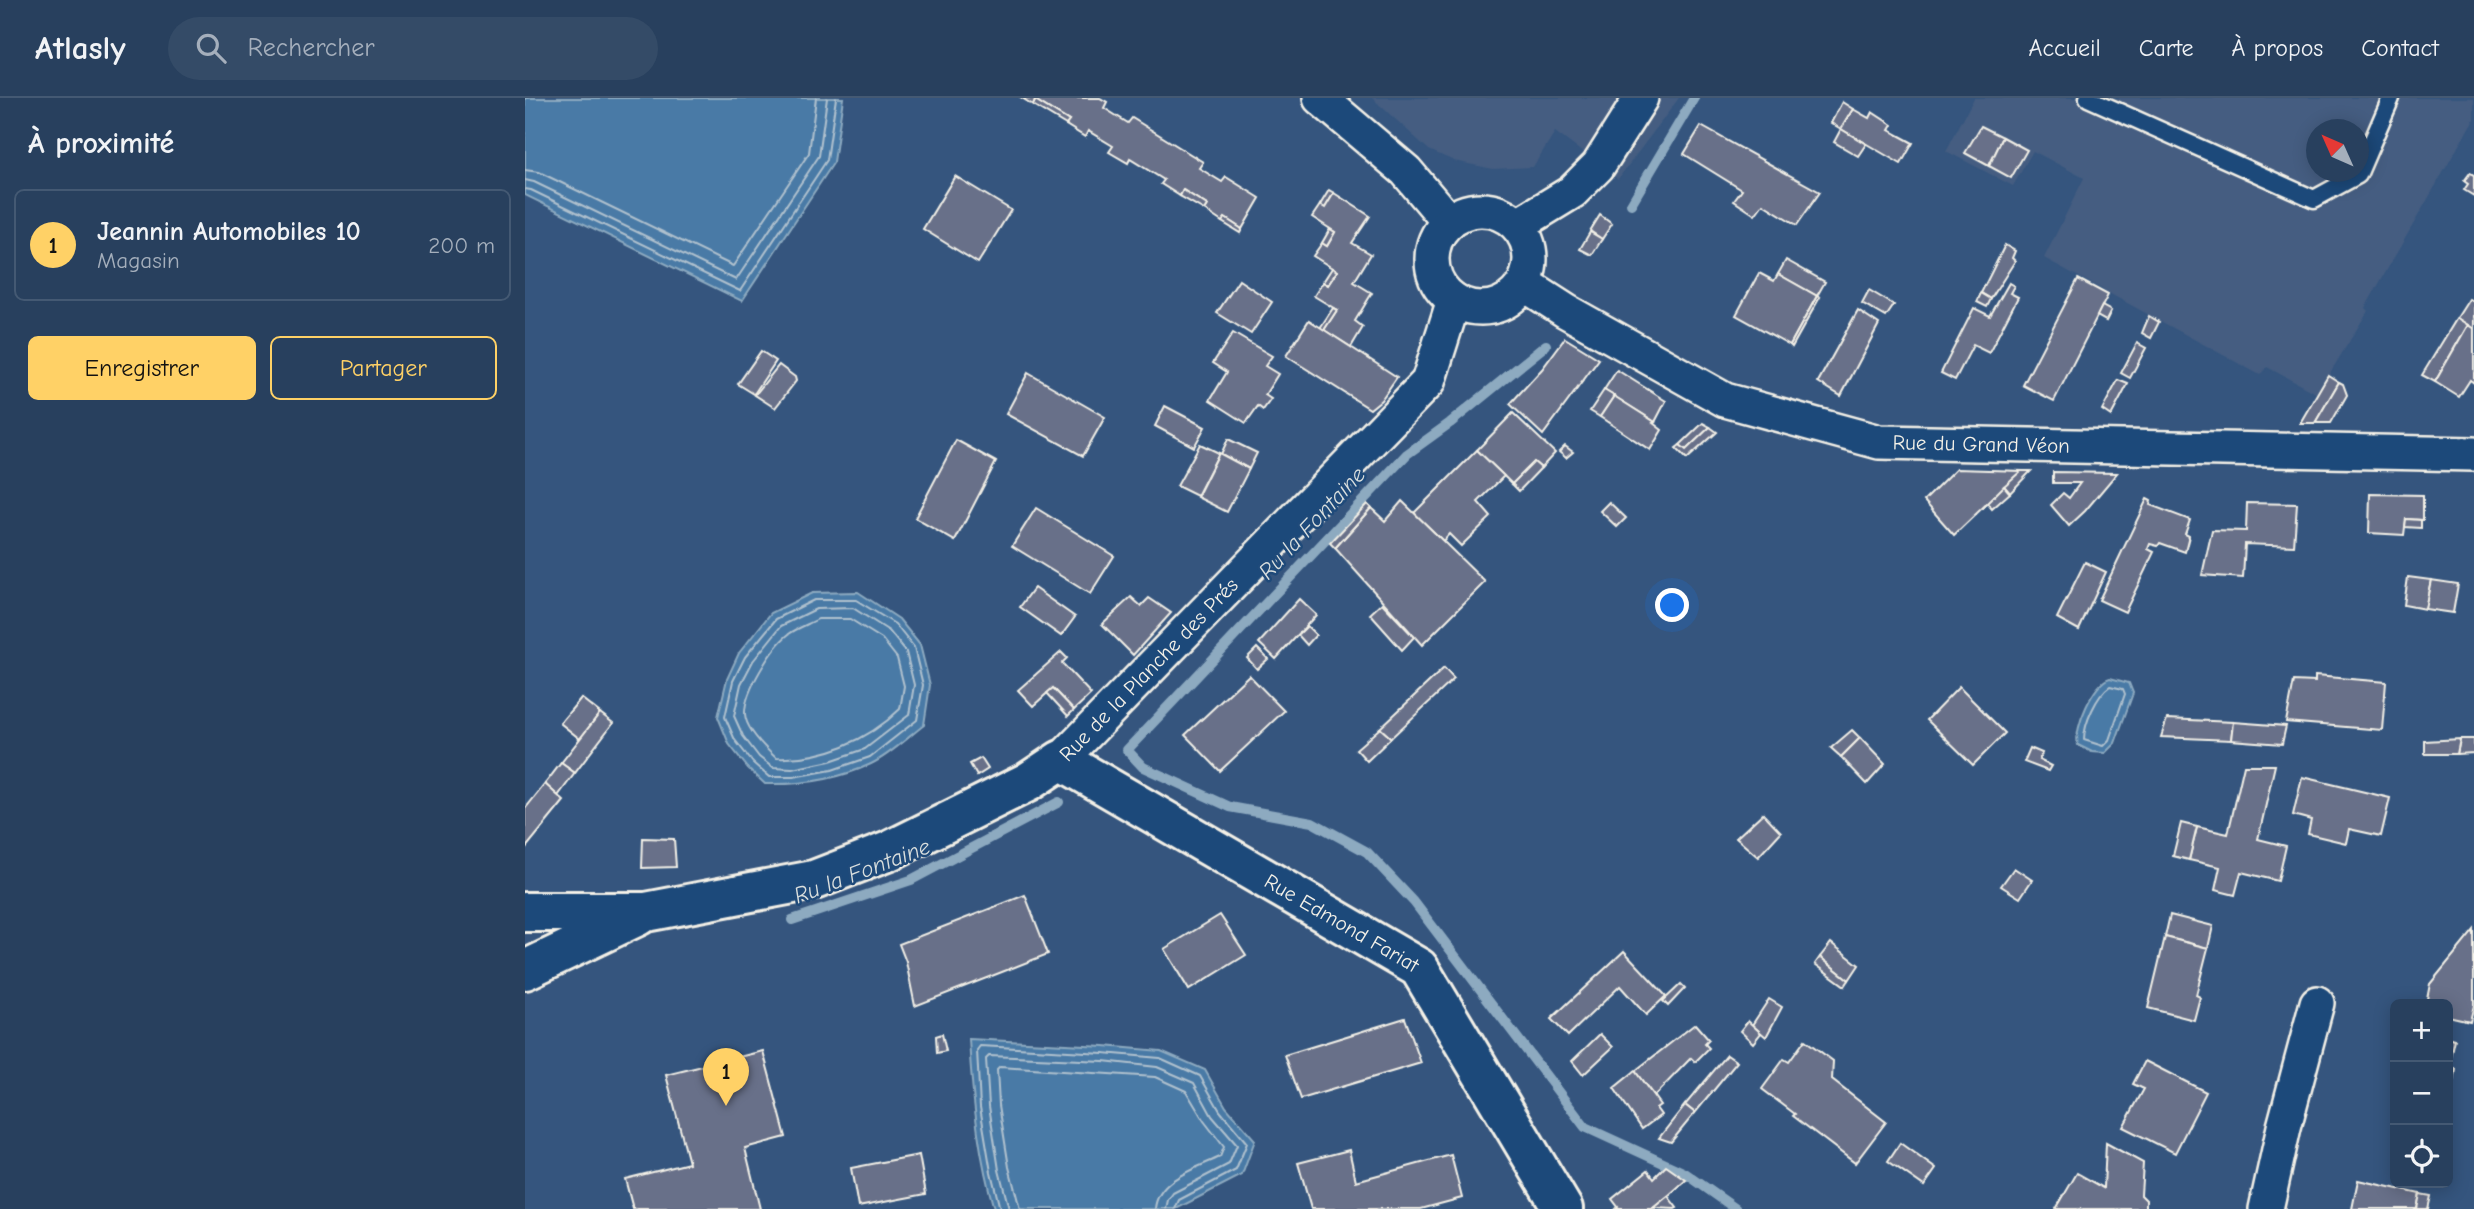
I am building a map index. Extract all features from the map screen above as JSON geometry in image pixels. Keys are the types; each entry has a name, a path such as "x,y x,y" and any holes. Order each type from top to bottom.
{"street":[{"path":"1320,98 1406,171 1449,222"},
{"path":"1518,225 1572,192 1598,166 1641,98"},
{"path":"1491,210 1518,225 1531,254 1530,269 1524,284 1514,296 1500,305 1469,307 1454,300 1443,290 1435,277 1433,247 1439,233 1449,222 1461,213 1491,210"},
{"name":"Rue du Grand Véon","path":"1524,284 1566,311 1725,400 1879,442 2474,454"},
{"name":"Rue de la Planche des Prés","path":"525,912 646,912 814,880 889,851 1028,782 1061,760 1428,382 1454,300"},
{"name":"Rue Edmond Fariat","path":"1061,760 1419,968 1563,1209"},
{"name":"Rue de la Planche des Prés","path":"525,970 646,912"},
{"path":"2266,1209 2284,1127 2318,1003"}],"lane":[{"path":"2088,98 2314,199 2358,176 2391,98"}],"shaded area":[{"path":"1372,98 1679,98 1618,179 1555,132 1533,167 1493,169 1454,161 1429,150"},
{"path":"1974,98 2474,98 2474,119 2365,308 2368,311 2317,394 2267,367 2260,375 2044,258 2084,178 2033,151 2013,186 1946,151"}],"water":[{"path":"525,98 843,98 834,162 742,301 525,195"},
{"path":"858,592 899,619 920,645 930,685 924,725 885,756 846,774 819,780 765,784 729,744 718,717 727,679 739,653 771,613 812,593"},
{"path":"2110,678 2129,683 2133,693 2115,743 2105,753 2092,752 2078,745 2079,728 2092,697 2104,681"},
{"path":"969,1039 1161,1051 1205,1070 1226,1107 1255,1140 1242,1175 1176,1209 994,1209 977,1125"}],"building":[{"path":"1022,98 1100,98 1107,102 1104,108 1128,123 1132,118 1203,162 1199,168 1222,182 1226,177 1260,198 1242,229 1225,218 1222,222 1204,210 1207,205 1183,190 1180,196 1161,184 1164,180 1130,159 1128,163 1109,152 1113,146 1088,131 1085,137 1066,125 1069,121 1035,100 1033,105"},
{"path":"1035,100 1069,121 1066,125 1033,105"},
{"path":"1842,102 1853,109 1841,129 1831,123"},
{"path":"1853,109 1869,118 1872,112 1892,125 1889,130 1913,143 1901,164 1841,129"},
{"path":"1701,126 1820,192 1797,225 1763,204 1755,215 1734,201 1742,190 1684,154"},
{"path":"1981,126 2003,137 1989,166 1965,153"},
{"path":"1841,129 1866,144 1858,156 1834,142"},
{"path":"2003,137 2027,150 2011,178 1989,166"},
{"path":"2470,173 2474,175 2474,196 2464,190 2468,184 2464,181"},
{"path":"955,176 1011,210 978,263 923,229"},
{"path":"1183,190 1207,205 1204,210 1180,196"},
{"path":"1329,190 1334,193 1325,208 1320,205"},
{"path":"1334,193 1370,216 1352,243 1371,254 1354,282 1372,293 1355,321 1363,327 1351,347 1324,330 1337,310 1314,296 1323,282 1328,285 1337,271 1313,256 1322,243 1327,246 1335,232 1312,217 1320,205 1325,208"},
{"path":"1600,215 1612,224 1602,239 1590,231"},
{"path":"1225,218 1242,229 1240,233 1222,222"},
{"path":"1330,229 1335,232 1327,246 1322,243"},
{"path":"1590,232 1602,239 1592,255 1580,249"},
{"path":"2005,245 2015,251 2012,258 2015,261 1991,299 1981,293"},
{"path":"1786,260 1825,282 1817,296 1778,274"},
{"path":"1332,268 1337,271 1328,285 1323,282"},
{"path":"1759,273 1774,281 1778,274 1817,296 1790,345 1736,315"},
{"path":"2078,279 2108,295 2054,401 2023,385"},
{"path":"1239,280 1272,302 1251,334 1217,313"},
{"path":"2009,283 2014,286 2010,293 2018,297 1989,353 1973,345 1955,380 1941,373 1974,308 1990,316"},
{"path":"1869,290 1894,305 1886,317 1862,303"},
{"path":"1981,293 1991,299 1987,307 1977,302"},
{"path":"1817,296 1820,297 1792,347 1790,345"},
{"path":"2469,299 2474,302 2474,329 2457,318"},
{"path":"2102,306 2111,311 2106,321 2097,316"},
{"path":"1333,308 1337,310 1324,330 1320,328"},
{"path":"1858,310 1879,324 1841,396 1818,382"},
{"path":"2149,316 2159,322 2151,338 2142,333"},
{"path":"2457,318 2468,325 2435,382 2422,375"},
{"path":"1309,320 1397,377 1381,400 1370,409 1286,356"},
{"path":"2468,325 2474,329 2474,383 2470,380 2459,397 2435,382"},
{"path":"1233,333 1272,356 1265,366 1278,374 1265,395 1271,399 1263,410 1258,406 1246,423 1210,400 1227,372 1213,363"},
{"path":"1565,338 1599,359 1543,435 1510,404 1542,369"},
{"path":"2137,343 2146,348 2130,378 2121,373"},
{"path":"761,351 776,361 754,394 738,384"},
{"path":"779,365 795,377 796,381 775,408 755,395"},
{"path":"1617,370 1666,401 1655,422 1604,390"},
{"path":"1028,373 1105,417 1083,456 1006,414"},
{"path":"2328,375 2339,382 2315,423 2300,423"},
{"path":"2118,380 2128,384 2111,416 2102,410"},
{"path":"2339,382 2343,384 2347,395 2331,423 2315,423"},
{"path":"1604,390 1614,396 1600,417 1590,411"},
{"path":"1614,396 1655,422 1653,423 1662,430 1650,450 1600,417"},
{"path":"1165,406 1205,427 1194,447 1155,426"},
{"path":"1513,413 1555,453 1541,468 1534,462 1512,484 1477,450"},
{"path":"1703,423 1710,427 1686,450 1680,445"},
{"path":"1710,427 1717,432 1687,459 1676,448 1680,445 1686,450"},
{"path":"1228,439 1257,453 1249,469 1221,454"},
{"path":"956,440 996,462 955,541 915,518"},
{"path":"1200,444 1219,453 1197,496 1177,486"},
{"path":"1565,446 1573,452 1566,458 1559,452"},
{"path":"1477,450 1504,476 1478,502 1491,517 1461,546 1449,534 1443,541 1414,513"},
{"path":"1219,453 1249,469 1227,512 1197,497"},
{"path":"1534,462 1541,468 1519,491 1512,484"},
{"path":"1956,469 2021,471 1954,535 1924,501"},
{"path":"2021,471 2031,471 2010,493 2004,486"},
{"path":"2053,472 2117,473 2069,526 2051,505 2063,493 2069,498 2080,483 2053,483"},
{"path":"2004,486 2010,493 1992,509 1987,503"},
{"path":"2370,494 2423,495 2423,520 2406,519 2404,535 2369,533"},
{"path":"2147,499 2151,501 2150,505 2190,520 2185,534 2189,536 2185,552 2160,543 2158,546 2150,544 2148,549 2154,552 2125,612 2099,600"},
{"path":"1402,501 1485,582 1422,645 1335,548 1371,508 1385,521"},
{"path":"1609,502 1626,518 1617,527 1600,511"},
{"path":"2247,503 2297,504 2294,546 2245,544 2243,578 2202,575 2212,530 2246,531"},
{"path":"1367,504 1371,508 1335,548 1330,543"},
{"path":"1036,508 1114,556 1090,594 1012,546"},
{"path":"2406,519 2421,520 2421,528 2405,527"},
{"path":"2085,562 2106,572 2079,630 2057,618"},
{"path":"2408,577 2431,580 2425,609 2404,605"},
{"path":"2431,580 2458,584 2453,613 2425,609"},
{"path":"1034,588 1075,617 1061,636 1020,607"},
{"path":"1131,597 1141,606 1149,598 1171,613 1133,655 1102,624"},
{"path":"1299,599 1316,615 1276,659 1259,643"},
{"path":"1382,603 1414,637 1402,650 1370,614"},
{"path":"1307,626 1316,635 1307,645 1298,635"},
{"path":"1257,648 1268,659 1257,669 1247,658"},
{"path":"1061,652 1067,658 1062,663 1091,694 1074,710 1053,688 1033,706 1018,690"},
{"path":"1444,668 1454,679 1391,738 1380,728"},
{"path":"1249,675 1284,711 1220,771 1185,735"},
{"path":"2315,676 2386,682 2382,730 2286,722 2294,681 2315,682"},
{"path":"1959,687 2005,733 1973,765 1927,720"},
{"path":"1053,688 1074,710 1068,716 1047,693"},
{"path":"581,698 600,713 580,739 560,723"},
{"path":"600,713 613,723 575,773 561,763"},
{"path":"2167,719 2233,722 2231,740 2161,737"},
{"path":"2233,722 2286,726 2282,744 2231,740"},
{"path":"1380,728 1391,738 1367,761 1356,749"},
{"path":"1852,730 1860,738 1841,757 1831,748"},
{"path":"1860,738 1885,764 1867,784 1841,757"},
{"path":"2460,739 2474,739 2474,753 2457,754"},
{"path":"2460,739 2457,754 2425,754 2425,741"},
{"path":"2030,748 2042,753 2039,760 2051,766 2048,771 2024,762"},
{"path":"981,758 988,769 977,776 970,764"},
{"path":"561,763 575,773 558,796 545,784"},
{"path":"2244,765 2275,765 2258,839 2286,846 2278,881 2241,872 2235,895 2215,890 2220,867 2189,860 2197,827 2228,834"},
{"path":"2302,777 2390,798 2381,836 2349,829 2346,843 2308,834 2311,820 2293,815"},
{"path":"545,784 564,801 525,849 525,809"},
{"path":"1763,813 1781,832 1758,857 1736,838"},
{"path":"2181,823 2197,827 2189,860 2173,856"},
{"path":"643,838 674,839 676,867 642,868"},
{"path":"2014,868 2032,880 2020,898 2001,886"},
{"path":"1025,895 1048,954 915,1006 906,962 899,944"},
{"path":"1220,915 1246,955 1189,990 1164,949"},
{"path":"2170,915 2213,926 2208,948 2165,937"},
{"path":"2474,930 2474,1005 2470,1021 2453,1017 2453,999 2427,999 2430,984"},
{"path":"2165,937 2208,948 2196,995 2200,997 2194,1020 2148,1008"},
{"path":"1831,943 1859,965 1849,980 1820,957"},
{"path":"1624,951 1666,996 1646,1015 1620,986 1568,1036 1551,1019"},
{"path":"1820,957 1849,980 1845,986 1815,964"},
{"path":"1681,984 1685,988 1668,1006 1663,1001"},
{"path":"1769,999 1782,1007 1766,1037 1752,1025"},
{"path":"1405,1018 1421,1063 1301,1099 1285,1055"},
{"path":"1748,1021 1761,1033 1753,1043 1740,1031"},
{"path":"1695,1024 1709,1040 1705,1044 1709,1048 1695,1062 1691,1058 1654,1096 1635,1071"},
{"path":"942,1034 946,1051 937,1053 936,1036"},
{"path":"1600,1034 1613,1047 1583,1075 1572,1061"},
{"path":"1805,1040 1833,1061 1832,1080 1886,1122 1855,1163 1762,1089 1784,1059 1789,1062"},
{"path":"763,1051 786,1137 745,1148 760,1209 633,1209 625,1179 689,1163 666,1075"},
{"path":"1727,1055 1737,1062 1695,1113 1685,1105"},
{"path":"2145,1061 2206,1092 2175,1153 2123,1127 2144,1089 2133,1084"},
{"path":"1635,1071 1660,1105 1656,1108 1661,1115 1642,1129 1614,1088"},
{"path":"1685,1105 1695,1113 1671,1142 1659,1138"},
{"path":"1900,1143 1936,1169 1924,1186 1888,1161"},
{"path":"2106,1143 2143,1163 2141,1195 2146,1200 2146,1209 2056,1209 2077,1173 2104,1188"},
{"path":"1349,1150 1356,1181 1451,1155 1462,1198 1421,1209 1311,1209 1298,1163"},
{"path":"919,1155 926,1194 858,1207 851,1168"},
{"path":"1666,1166 1686,1180 1652,1209 1616,1209 1618,1207 1612,1199 1648,1170 1654,1178"},
{"path":"2358,1180 2420,1194 2417,1209 2352,1209"},
{"path":"2420,1194 2431,1196 2428,1209 2417,1209"},
{"path":"1668,1196 1677,1208 1653,1208"}],"waterway":[{"name":"Ru la Fontaine","path":"1631,204 1694,98"},
{"path":"1546,345 1450,423 1407,454 1127,750 1143,767 1230,807 1312,822 1367,852 1414,902 1585,1127 1685,1173 1736,1209"},
{"name":"Ru la Fontaine","path":"792,920 911,880 1059,802"}],"place":[{"name":"Jeannin Automobiles 10","path":"726,1106"}]}
